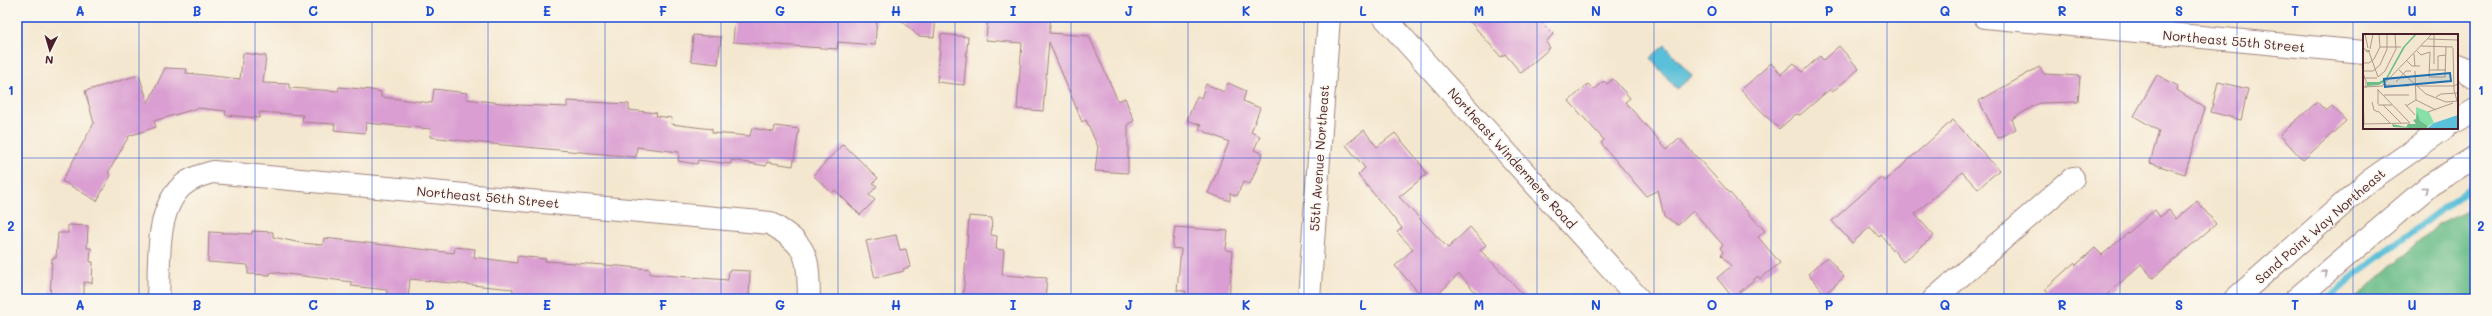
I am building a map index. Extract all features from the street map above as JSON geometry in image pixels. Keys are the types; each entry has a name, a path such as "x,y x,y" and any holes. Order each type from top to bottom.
{"street":[{"name":"55th Avenue Northeast","path":"1309,299 1329,17"},
{"name":"Northeast Windermere Road","path":"1384,17 1639,299"},
{"name":"Northeast 55th Street","path":"1985,17 2363,52"},
{"path":"2458,66 2475,78"},
{"path":"2458,120 2475,110"},
{"name":"Sand Point Way Northeast","path":"2236,299 2369,181 2444,129"},
{"path":"2296,299 2424,190 2475,157"},
{"name":"Northeast 56th Street","path":"158,299 162,236 167,209 182,187 197,177 213,172 770,223 793,237 808,260 809,299"},
{"path":"1934,299 2073,178"}],"green space":[{"path":"2475,207 2475,299 2354,299 2438,225"}],"water":[{"path":"1665,45 1692,76 1677,89 1650,58"}],"building":[{"path":"735,17 877,17 875,45 838,42 837,49 733,42"},
{"path":"898,17 936,17 934,37 918,36"},
{"path":"988,17 1051,17 1049,33 1089,36 1118,101 1125,98 1134,121 1128,124 1128,173 1095,171 1098,147 1086,120 1082,122 1049,42 1043,111 1017,109 1022,43 986,40"},
{"path":"1466,17 1536,17 1553,34 1546,42 1550,48 1521,73 1505,54 1501,57"},
{"path":"941,34 968,37 964,85 937,82"},
{"path":"693,35 721,37 718,64 691,61"},
{"path":"1839,46 1859,69 1832,92 1830,89 1800,115 1796,114 1779,129 1741,90 1771,63 1781,74 1794,63 1802,72 1820,56 1823,60"},
{"path":"243,53 266,56 263,83 289,84 289,88 338,91 339,87 372,90 381,92 381,97 432,103 434,89 467,93 466,99 519,105 567,107 567,101 629,104 629,110 657,113 656,116 672,118 671,124 712,129 712,133 750,136 752,128 774,132 775,126 799,129 793,166 767,162 766,166 731,160 731,164 698,160 697,164 678,161 679,152 637,147 636,157 492,144 430,137 431,129 366,123 365,133 334,130 335,124 302,122 303,115 260,112 259,118 225,115 226,111 198,108 154,121 156,127 129,136 108,173 111,175 97,201 62,181 94,123 85,91 139,75 148,103 165,68 187,69 186,73 240,79"},
{"path":"2039,67 2044,74 2080,76 2078,102 2039,103 2012,119 2016,129 1998,138 1979,101"},
{"path":"2157,75 2178,86 2177,90 2205,108 2185,174 2150,163 2159,131 2134,116"},
{"path":"1613,79 1630,98 1625,102 1667,149 1679,138 1765,231 1758,237 1780,263 1760,279 1758,276 1733,298 1717,278 1731,266 1721,255 1723,252 1720,248 1723,245 1693,211 1678,225 1664,216 1658,190 1646,196 1601,143 1604,140 1569,101 1588,84 1594,90 1604,81 1607,84"},
{"path":"2218,82 2248,89 2241,120 2211,112"},
{"path":"1228,83 1246,91 1243,101 1260,108 1251,132 1260,136 1254,150 1263,153 1250,184 1243,182 1237,196 1230,193 1230,201 1208,193 1229,142 1199,129 1201,125 1187,120 1197,96 1201,98 1206,84 1224,92"},
{"path":"2317,102 2326,111 2332,106 2346,121 2303,160 2280,135"},
{"path":"1953,120 1999,170 1978,189 1962,172 1915,214 1934,236 1903,262 1881,235 1879,237 1870,227 1852,243 1832,221 1881,177 1885,181"},
{"path":"1364,130 1377,147 1395,133 1417,159 1427,174 1399,197 1448,248 1470,227 1486,245 1480,250 1528,299 1482,299 1459,274 1433,299 1425,299 1395,266 1413,249 1397,232 1402,228 1358,175 1365,168 1346,145"},
{"path":"843,144 878,178 873,183 877,186 869,195 875,200 860,215 835,190 832,193 813,175"},
{"path":"2197,201 2216,224 2153,278 2141,264 2102,299 2054,299 2045,289 2074,263 2076,265 2095,248 2102,255 2155,210 2160,217 2169,210 2176,219"},
{"path":"969,216 992,218 991,235 997,236 996,249 1004,250 1002,275 1047,278 1045,299 963,299"},
{"path":"68,225 88,226 87,248 91,248 90,262 93,262 92,283 84,282 84,299 50,299 52,258 56,258 58,233 68,233"},
{"path":"1175,227 1228,231 1226,250 1233,251 1229,299 1185,299 1186,291 1177,291 1181,249 1172,248"},
{"path":"252,231 273,232 273,237 301,243 323,245 324,238 454,253 455,247 475,249 474,257 517,263 517,256 546,259 545,261 650,269 650,274 728,280 729,270 750,271 749,299 677,296 677,299 512,299 513,289 410,279 408,299 404,299 386,297 387,290 351,286 352,282 271,272 270,275 248,274 248,265 208,262 209,232 252,234"},
{"path":"896,235 900,250 906,249 910,267 903,269 904,271 875,278 866,241"},
{"path":"1827,257 1844,277 1825,294 1808,274"}],"waterway":[{"path":"2328,299 2355,275 2475,184"}]}
